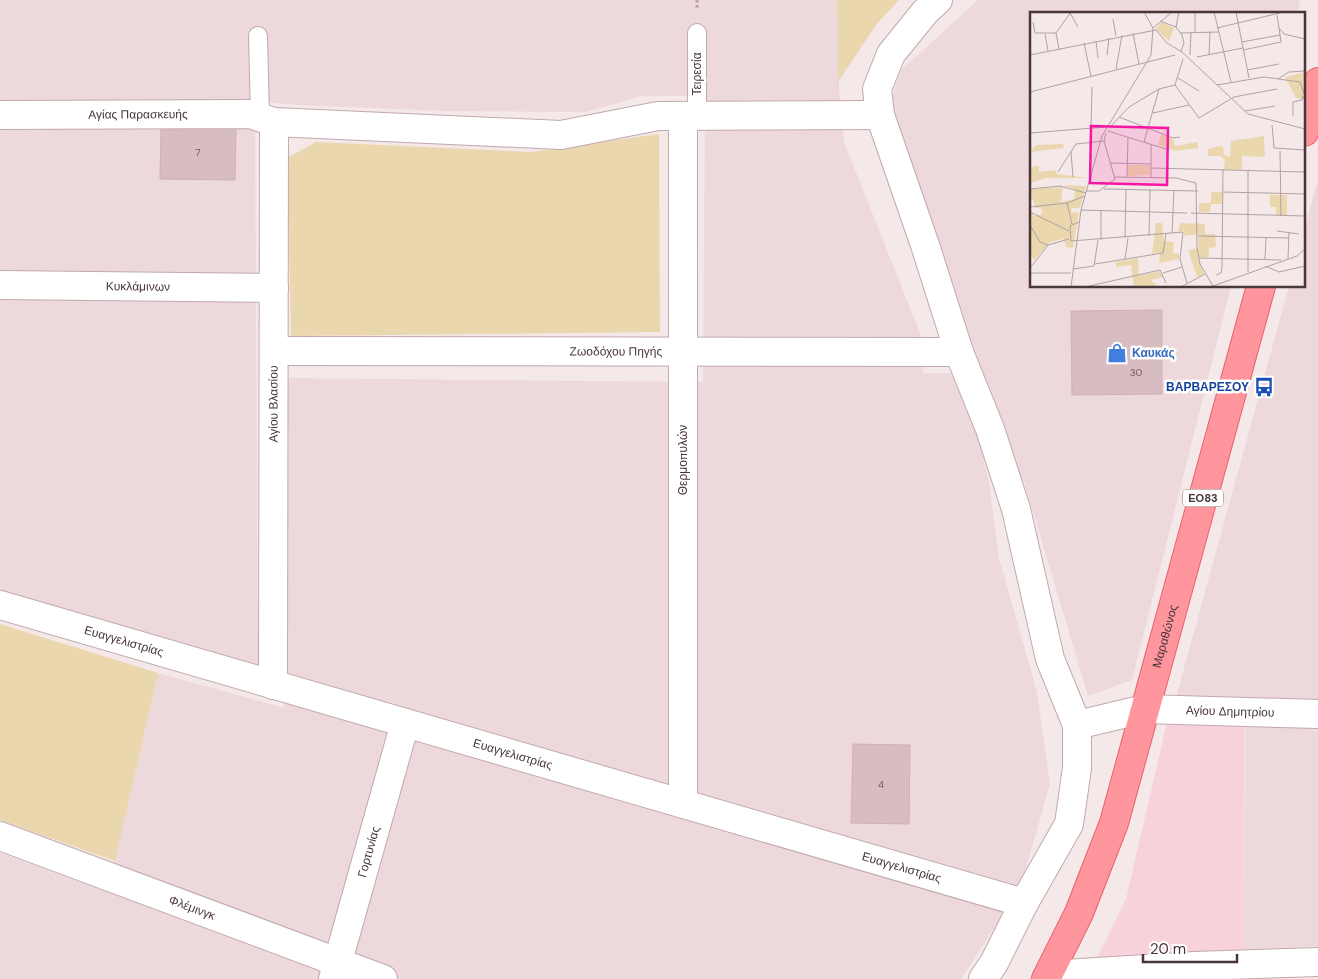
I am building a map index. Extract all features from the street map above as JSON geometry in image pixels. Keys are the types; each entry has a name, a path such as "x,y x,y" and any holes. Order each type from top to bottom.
{"main road":[{"path":"1306,125 1318,82"},
{"name":"Μαραθώνος","path":"1047,977 1079,913 1114,822 1261,288"}],"street":[{"path":"938,0 925,12 891,54 878,88 880,115 925,245 959,352 990,429 1016,509 1050,659 1077,725 1077,768 1069,824 1024,903 994,964 983,979"},
{"name":"Αγίας Παρασκευής","path":"0,115 250,114 267,119 561,136 658,116 880,115"},
{"name":"Θερμοπυλών","path":"683,804 683,352 690,116"},
{"name":"Αγίου Βλασίου","path":"267,119 275,351 273,685"},
{"name":"Κυκλάμινων","path":"0,286 274,288"},
{"name":"Ζωοδόχου Πηγής","path":"275,351 959,352"},
{"name":"Ευαγγελιστρίας","path":"0,605 1024,903"},
{"name":"Αγίου Δημητρίου","path":"1077,725 1144,709 1318,714"},
{"name":"Γορτυνίας","path":"336,970 405,723"},
{"name":"Φλέμινγκ","path":"0,836 336,970 383,979"},
{"path":"1047,977 1310,967"}],"lane":[{"name":"Τειρεσία","path":"690,116 697,32"},
{"path":"258,36 267,119"}],"shaded area":[{"path":"0,0 837,0 839,88 844,142 922,338 923,373 957,373 971,406 989,482 999,558 1037,692 1050,784 1020,889 961,979 0,979 0,853 107,892 158,673 284,708 287,378 703,382 705,96 642,96 585,112 443,111 298,105 255,101 258,668 0,591"},
{"path":"837,0 899,0 876,25 838,82"},
{"path":"978,0 1300,0 1297,12 1030,12 1030,288 1230,288 1132,680 1088,696 1025,485 897,185 885,118 901,70"},
{"path":"659,134 660,332 291,336 287,158 316,142 532,152"},
{"path":"1318,179 1318,946 1245,950 1245,703 1175,701 1288,288 1306,288 1306,223"},
{"path":"0,624 158,673 115,861 0,820"},
{"path":"1167,722 1244,726 1245,979 1087,979 1126,899"}],"building":[{"path":"161,130 236,130 235,180 160,179"},
{"name":"Καυκάς","path":"1162,310 1162,394 1072,395 1071,311"},
{"path":"853,744 910,745 909,824 851,823"}],"place":[{"name":"Καυκάς","path":"1117,353"},
{"name":"ΒΑΡΒΑΡΕΣΟΥ","path":"1264,387"}]}
